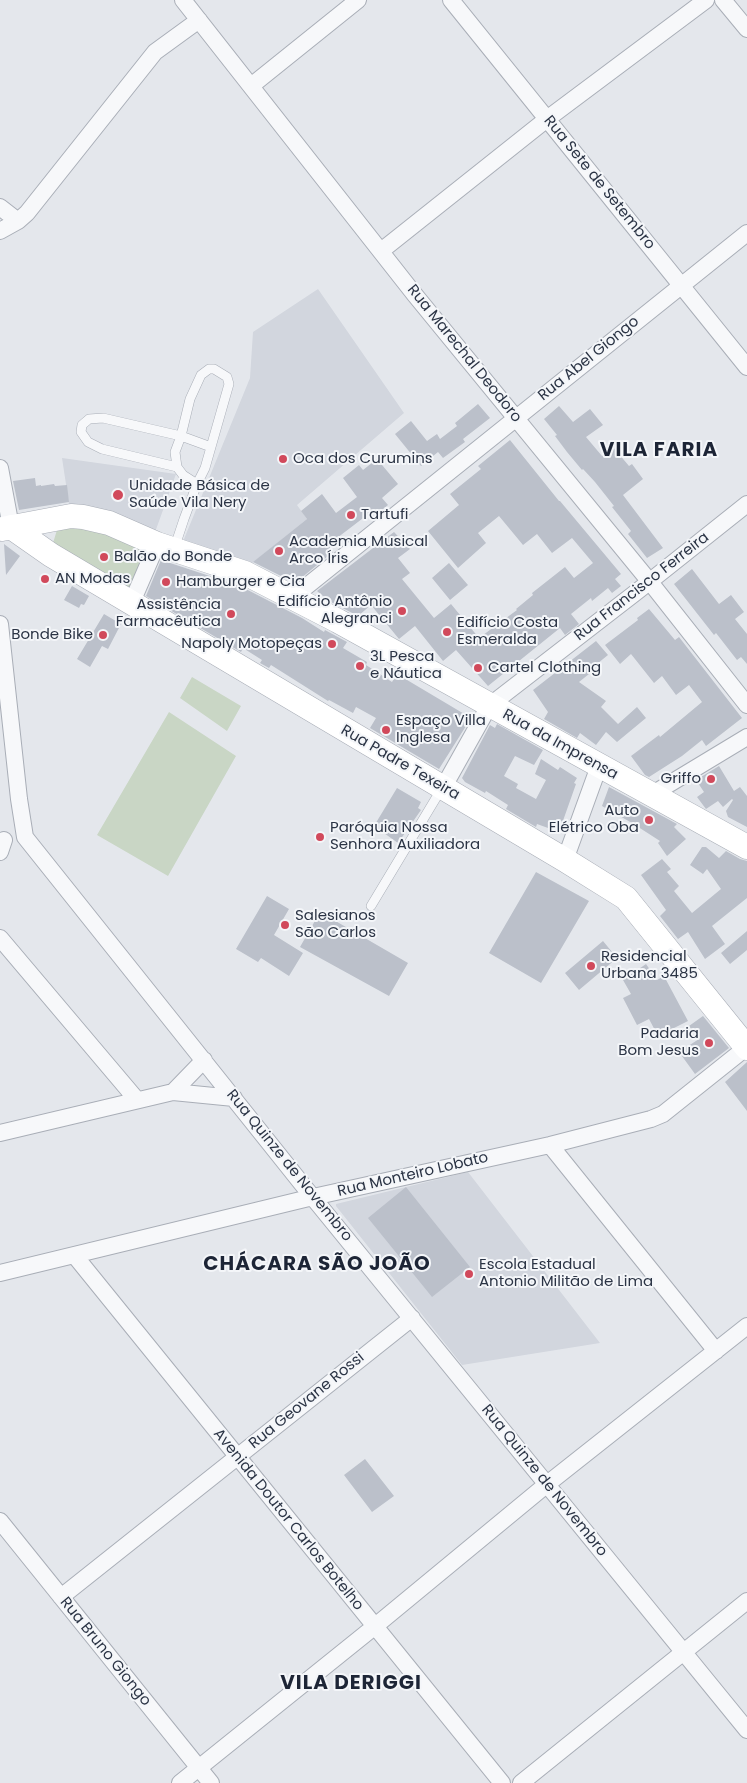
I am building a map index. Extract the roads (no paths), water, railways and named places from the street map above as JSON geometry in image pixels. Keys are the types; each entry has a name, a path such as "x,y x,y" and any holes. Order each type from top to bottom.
{"main road":[{"name":"Rua da Imprensa","path":"6,528 71,516 83,517 109,523 166,547 245,573 338,621 747,848"},
{"path":"52,555 49,546 51,537 54,528 63,518"},
{"name":"Rua Padre Texeira","path":"6,528 626,898 747,1048"}],"street":[{"name":"Rua Marechal Deodoro","path":"183,0 381,251 650,582 747,705"},
{"path":"251,86 358,0"},
{"name":"Rua Sete de Setembro","path":"451,0 747,367"},
{"path":"381,251 547,119 706,0"},
{"path":"723,0 747,29"},
{"path":"0,231 18,221 27,213 155,52 199,20"},
{"path":"0,207 18,221"},
{"name":"Rua Abel Giongo","path":"292,598 747,233"},
{"path":"0,468 6,528"},
{"name":"Rua Francisco Ferreira","path":"489,706 650,582 747,504"},
{"path":"132,602 166,547"},
{"name":"Rua Quinze de Novembro","path":"0,624 19,799 25,837 313,1197 747,1730"},
{"path":"442,788 489,706"},
{"path":"651,794 747,737"},
{"path":"565,860 599,766"},
{"path":"0,938 138,1100"},
{"name":"Rua Monteiro Lobato","path":"0,1274 313,1197 550,1145 650,1119 663,1114 747,1048"},
{"path":"173,1092 204,1060"},
{"path":"0,1133 173,1092 234,1098"},
{"path":"550,1145 716,1351"},
{"name":"Avenida Doutor Carlos Botelho","path":"75,1256 502,1783"},
{"name":"Rua Geovane Rossi","path":"61,1597 412,1318"},
{"path":"180,1783 374,1627 546,1485 747,1326"},
{"name":"Rua Bruno Giongo","path":"0,1521 211,1783"},
{"path":"521,1783 747,1601"}],"lane":[{"path":"166,547 184,519 205,468 228,384 227,377 209,369 201,376 190,399 175,452 178,466 183,475 197,484"},
{"path":"178,466 102,449 88,442 81,432 82,425 89,419 103,418 181,436 211,446"},
{"path":"371,906 442,788"}],"place":[{"name":"Oca dos Curumins","path":"283,459"},
{"name":"Unidade Básica de Saúde Vila Nery","path":"118,495"},
{"name":"Tartufi","path":"351,515"},
{"name":"Academia Musical Arco Íris","path":"279,551"},
{"name":"Balão do Bonde","path":"104,557"},
{"name":"AN Modas","path":"45,579"},
{"name":"Hamburger e Cia","path":"166,582"},
{"name":"Edifício Antônio Alegranci","path":"402,611"},
{"name":"Assistência Farmacêutica","path":"231,614"},
{"name":"Edifício Costa Esmeralda","path":"447,632"},
{"name":"Bonde Bike","path":"103,635"},
{"name":"Napoly Motopeças","path":"332,644"},
{"name":"3L Pesca e Náutica","path":"360,666"},
{"name":"Cartel Clothing","path":"478,668"},
{"name":"Espaço Villa Inglesa","path":"386,730"},
{"name":"Griffo","path":"711,779"},
{"name":"Auto Elétrico Oba","path":"649,820"},
{"name":"Paróquia Nossa Senhora Auxiliadora","path":"320,837"},
{"name":"Salesianos São Carlos","path":"285,925"},
{"name":"Residencial Urbana 3485","path":"591,966"},
{"name":"Padaria Bom Jesus","path":"709,1043"},
{"name":"Escola Estadual Antonio Militão de Lima","path":"469,1274"}],"district":[{"name":"VILA FARIA","path":"659,451"},
{"name":"CHÁCARA SÃO JOÃO","path":"317,1265"},
{"name":"VILA DERIGGI","path":"351,1684"}]}
